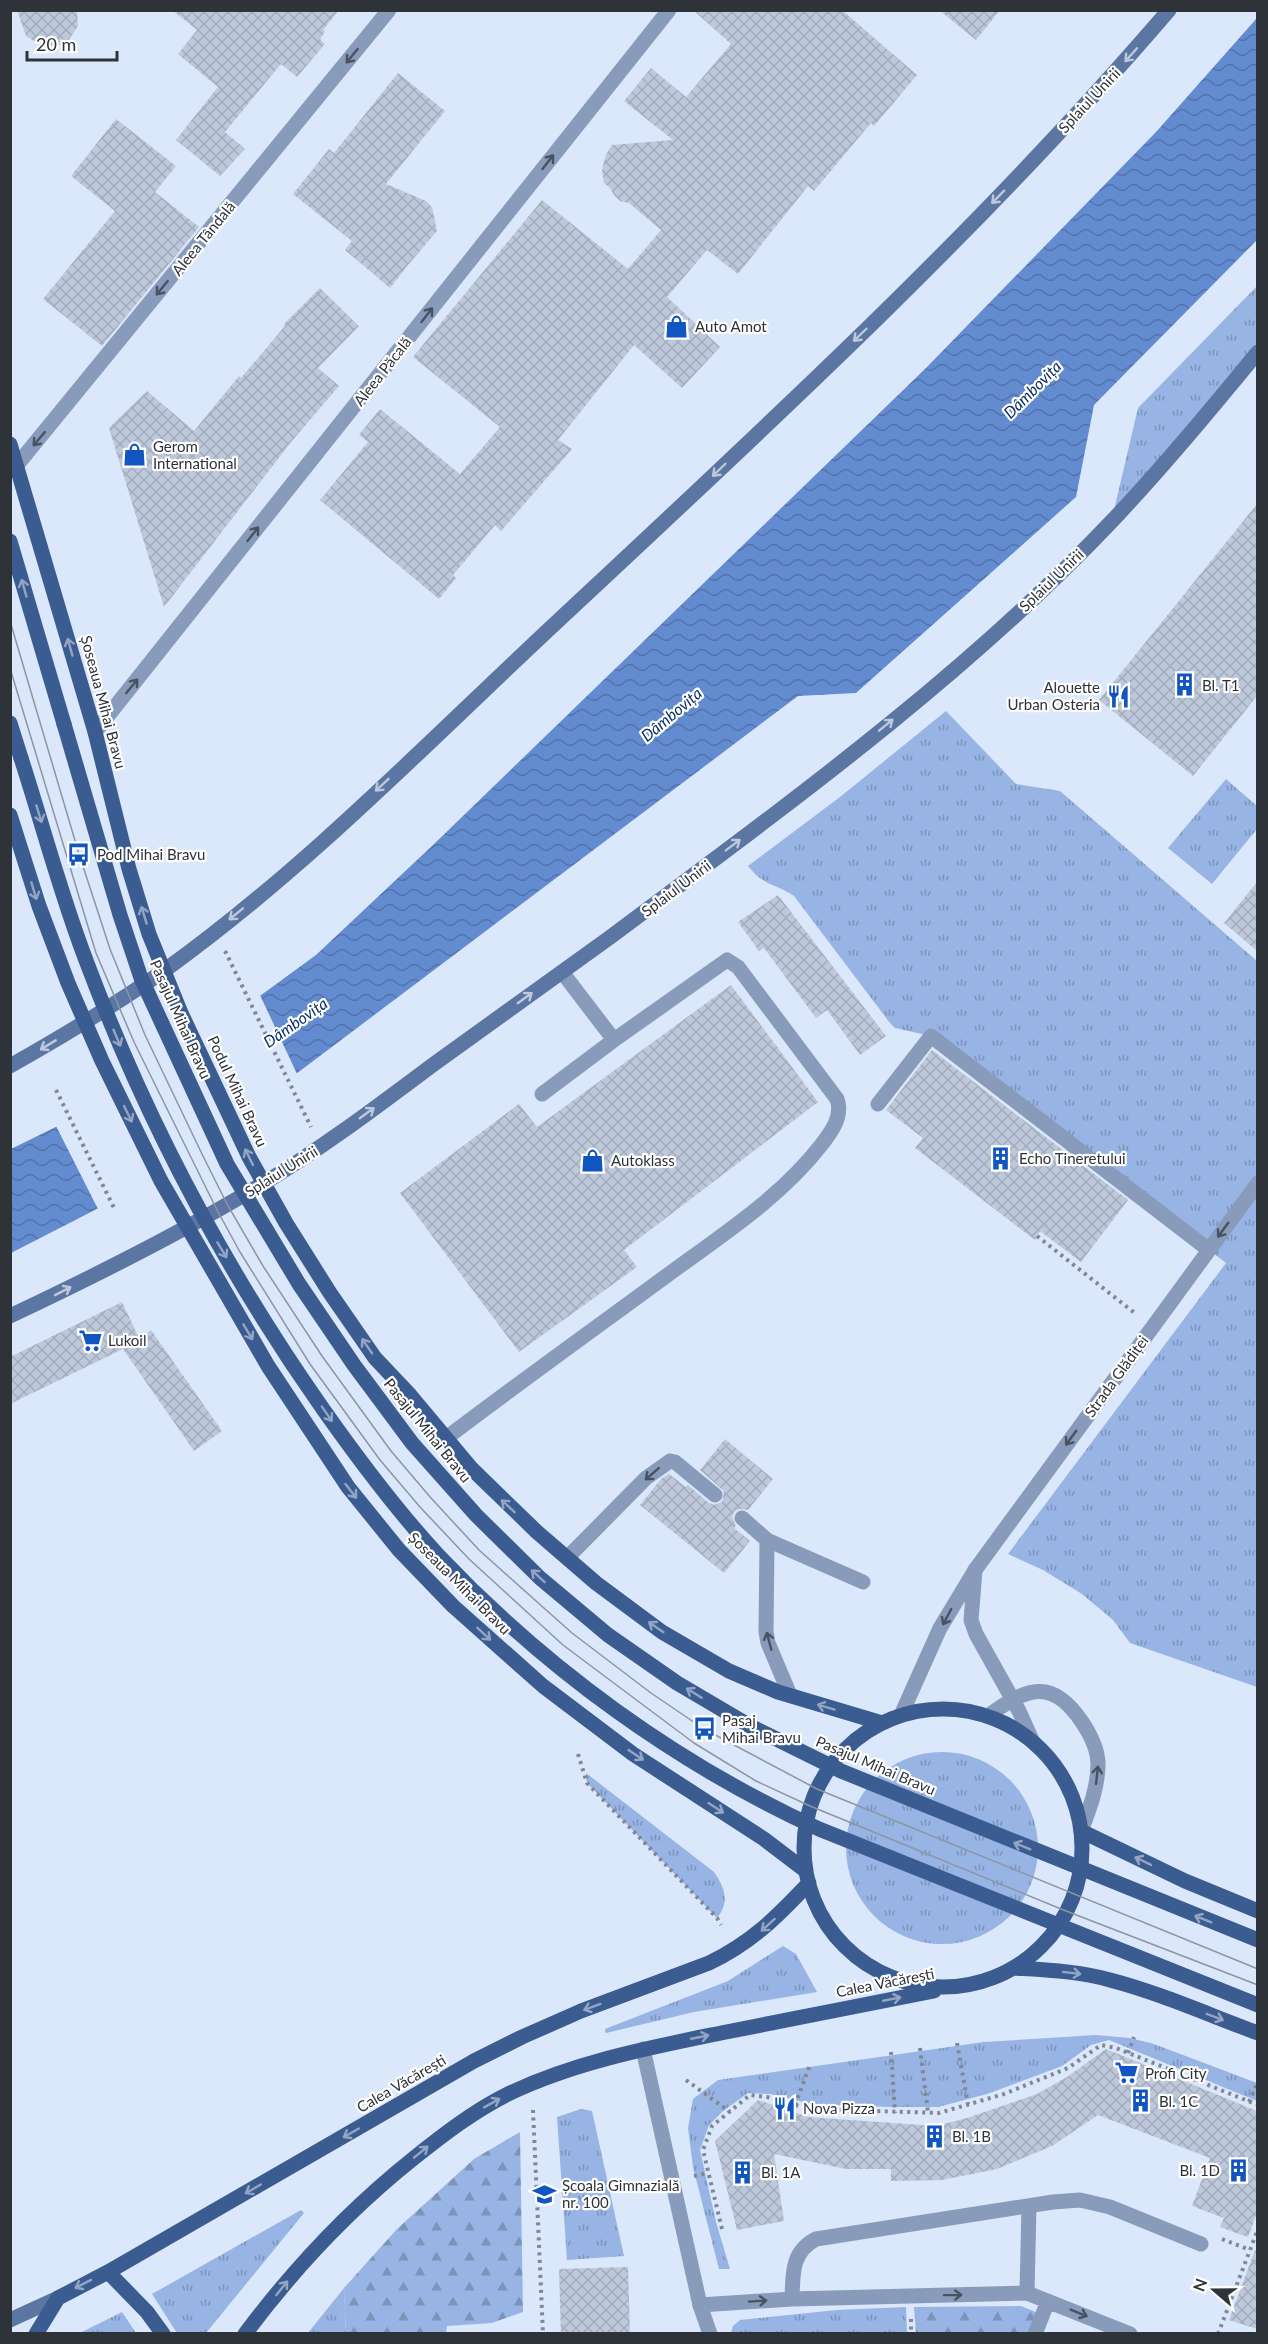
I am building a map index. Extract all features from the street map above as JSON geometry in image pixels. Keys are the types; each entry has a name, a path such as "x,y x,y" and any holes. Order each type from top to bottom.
{"main road":[{"name":"Splaiul Unirii","path":"10,1066 84,1023 164,970 255,899 323,839 687,500 879,316 1075,116 1169,10"},
{"name":"Splaiul Unirii","path":"10,1316 186,1227 263,1184 320,1147 562,972 814,783 969,656 1111,523 1171,457 1257,352"},
{"name":"Șoseaua Mihai Bravu","path":"10,444 95,732 129,869 149,934 181,1013"},
{"name":"Pasajul Mihai Bravu","path":"10,541 129,943 161,1024 227,1164 293,1275 384,1407 445,1483 540,1578 608,1635 677,1683 750,1726 841,1771 1257,1940"},
{"path":"10,723 86,962 120,1045 192,1196 259,1312 346,1441 405,1518 469,1587 504,1620 577,1681 674,1748 762,1801 819,1829 1257,2005"},
{"path":"10,815 52,942 84,1023 186,1227"},
{"name":"Podul Mihai Bravu","path":"181,1013 263,1184"},
{"path":"263,1184 330,1293 375,1358 496,1494 567,1558 624,1605 676,1640 735,1674 789,1695 882,1723"},
{"name":"Șoseaua Mihai Bravu","path":"186,1227 268,1366 339,1476 399,1550 502,1651 594,1726 764,1839 807,1877"},
{"path":"930,1709 960,1710 989,1715 1033,1742 1061,1774 1071,1793 1078,1813 1082,1854 1079,1876 1066,1911 1052,1934 1034,1953 995,1977 954,1986 929,1986 909,1983 885,1974 863,1962 844,1946 827,1926 816,1904 807,1877 805,1833 810,1806 817,1789 842,1752 861,1736 882,1723 901,1715 930,1709"},
{"path":"1081,1831 1185,1881 1257,1911"},
{"name":"Calea Văcărești","path":"10,2320 108,2272 474,2061 581,2011 734,1952 778,1916 807,1877"},
{"path":"1013,1968 1072,1972 1109,1979 1145,1990 1257,2033"},
{"name":"Calea Văcărești","path":"245,2334 316,2247 358,2205 443,2134 485,2106 540,2080 579,2066 643,2049 954,1986"},
{"path":"108,2272 147,2312 163,2334"},
{"path":"36,2334 57,2298"}],"street":[{"name":"Aleea Tândală","path":"17,465 389,10"},
{"name":"Aleea Păcală","path":"95,732 669,10"},
{"path":"445,1439 744,1219 795,1174 820,1146 839,1114 837,1099 738,967 731,961 723,961 542,1094"},
{"path":"562,972 614,1040"},
{"path":"878,1104 931,1036 1209,1250"},
{"name":"Strada Glădiței","path":"901,1715 940,1628 975,1570 1257,1183"},
{"path":"567,1558 646,1478 669,1461 675,1462 715,1496"},
{"path":"742,1518 767,1540 862,1582"},
{"path":"767,1540 766,1632 768,1643 789,1695"},
{"path":"975,1570 971,1620 983,1649 1012,1699 1033,1742"},
{"path":"989,1715 1012,1699 1026,1693 1040,1692 1061,1698 1071,1706 1092,1740 1097,1753 1094,1797 1081,1831"},
{"path":"643,2049 700,2305 710,2334"},
{"path":"792,2299 793,2271 797,2258 804,2245 816,2239 1029,2206 1080,2200 1110,2207 1201,2244"},
{"path":"1027,2293 1029,2206"},
{"path":"700,2305 792,2299 1027,2293 1130,2334"},
{"path":"1035,2334 1048,2301"}],"path":[{"path":"240,978 320,1147"},
{"path":"56,1090 115,1210"},
{"path":"1037,1236 1152,1327"},
{"path":"578,1754 587,1783 717,1918 721,1925"},
{"path":"1128,2053 1134,2037"},
{"path":"957,2043 968,2104"},
{"path":"722,2229 703,2150 712,2126 750,2095 767,2097 810,2109 939,2114 1004,2094 1068,2068 1101,2044 1257,2105"},
{"path":"920,2048 928,2113"},
{"path":"891,2052 895,2113"},
{"path":"795,2105 810,2064"},
{"path":"686,2080 730,2112"},
{"path":"1249,2102 1257,2082"},
{"path":"533,2110 543,2334"},
{"path":"689,2177 708,2173"},
{"path":"1218,2334 1257,2229"}],"green space":[{"path":"1257,286 1257,352 1111,523 1138,408"},
{"path":"946,711 1016,784 1060,791 1257,961 1257,1687 1130,1643 1113,1620 1082,1594 1043,1570 1008,1554 1226,1263 931,1036 895,1028 794,896 764,881 748,866 840,797"},
{"path":"1226,779 1257,806 1257,829 1212,884 1168,848"},
{"path":"951,1752 979,1759 996,1768 1010,1780 1022,1794 1031,1811 1037,1829 1037,1867 1031,1885 1022,1902 1010,1916 996,1928 979,1937 961,1943 933,1944 905,1937 888,1928 862,1902 847,1867 846,1839 853,1811 862,1794 888,1768 923,1753"},
{"path":"586,1773 714,1872 723,1889 725,1901 717,1918 587,1783"},
{"path":"783,1946 796,1954 817,1992 694,2012 606,2033 605,2029 728,1981"},
{"path":"1096,2035 1130,2038 1154,2044 1257,2083 1257,2101 1109,2040 1091,2045 1062,2066 987,2094 938,2107 811,2104 770,2094 748,2093 723,2111 709,2125 700,2150 716,2222 730,2269 719,2269 693,2167 688,2128 693,2099 718,2080 984,2042"},
{"path":"581,2109 592,2111 624,2256 567,2260 557,2117"},
{"path":"520,2132 523,2312 492,2323 447,2326 446,2333 346,2333 344,2288 397,2229 474,2159"},
{"path":"301,2210 304,2213 206,2333 177,2333 152,2294"},
{"path":"344,2288 346,2333 308,2333"},
{"path":"1021,2306 1038,2313 1030,2333 916,2333 914,2307"},
{"path":"906,2307 907,2333 731,2332 733,2326 740,2320 837,2310"},
{"path":"122,2312 136,2333 80,2333"}],"water":[{"name":"Dâmbovița","path":"1257,18 1257,240 1094,405 1076,497 856,693 798,696 276,1089 128,1193 11,1253 11,1149 76,1117 227,1020 316,955 433,845 926,368 1156,132"}],"pier":[{"path":"259,993 298,1076 129,1195 99,1211 55,1124 74,1115 226,1018"}],"building":[{"path":"17,10 77,10 78,26 68,41 55,47 37,43 26,36"},
{"path":"172,10 339,10 323,30 325,32 320,39 325,44 297,77 281,64 225,132 245,149 220,176 176,140 218,87 178,54 197,30"},
{"path":"693,10 842,10 917,75 874,126 871,123 814,191 808,186 738,274 707,250 667,297 720,347 682,388 634,345 558,440 572,449 501,531 495,525 453,575 456,578 439,599 320,500 368,442 359,435 380,409 460,474 500,427 413,357 542,200 628,269 661,230 629,203 620,201 614,195 604,183 602,170 606,154 612,145 673,140 624,101 651,68 686,97 731,44"},
{"path":"939,10 1000,10 976,40"},
{"path":"398,73 445,111 386,184 426,201 432,207 437,231 390,288 345,250 352,241 293,194 329,149 334,153"},
{"path":"116,119 176,166 155,192 199,227 102,346 43,299 115,211 71,176"},
{"path":"320,288 359,326 318,368 339,386 291,442 164,607 109,428 147,391 194,431 239,376 241,378 285,326 284,324"},
{"name":"Bl. T1","path":"1257,504 1257,696 1193,776 1099,700"},
{"path":"1257,882 1257,951 1224,923"},
{"path":"778,895 886,1036 860,1055 827,1010 816,1018 764,948 759,951 738,922"},
{"name":"Autoklass","path":"731,985 818,1102 624,1250 637,1267 519,1352 400,1193 519,1104 537,1127"},
{"name":"Echo Tineretului","path":"932,1050 1128,1200 1081,1262 1040,1231 1035,1240 915,1148 923,1138 886,1110"},
{"path":"122,1302 139,1338 151,1330 222,1431 194,1451 123,1349 10,1404 10,1357"},
{"path":"725,1439 773,1479 748,1510 739,1509 734,1512 732,1517 736,1526 734,1528 750,1541 724,1573 640,1505 661,1479 669,1474 686,1487 688,1485 709,1503 714,1505 722,1502 724,1491 700,1470"},
{"path":"1106,2049 1257,2111 1257,2213 1248,2237 1220,2227 1224,2218 1192,2206 1210,2158 1098,2115 1052,2146 997,2169 942,2180 891,2181 891,2169 846,2169 774,2154 784,2221 737,2230 715,2141 758,2100 808,2117 936,2126 1037,2094 1067,2077"},
{"path":"1255,2250 1257,2251 1257,2329 1229,2320"},
{"path":"628,2267 630,2334 561,2334 559,2269"}],"tram line":[{"path":"10,621 79,854 110,949 145,1035 227,1204 263,1266 322,1356 391,1451 479,1550 572,1633 651,1693 704,1729 817,1789 1258,1969"},
{"path":"10,668 96,953 134,1042 217,1210 240,1252 310,1364 380,1460 469,1559 563,1645 694,1743 756,1781 810,1806 1066,1911 1258,1985"}],"place":[{"name":"Auto Amot","path":"677,326"},
{"name":"Gerom International","path":"135,455"},
{"name":"Bl. T1","path":"1184,685"},
{"name":"Alouette Urban Osteria","path":"1118,696"},
{"name":"Pod Mihai Bravu","path":"79,854"},
{"name":"Echo Tineretului","path":"1001,1158"},
{"name":"Autoklass","path":"593,1160"},
{"name":"Lukoil","path":"90,1340"},
{"name":"Pasaj Mihai Bravu","path":"704,1729"},
{"name":"Profi City","path":"1127,2073"},
{"name":"Bl. 1C","path":"1141,2101"},
{"name":"Nova Pizza","path":"785,2108"},
{"name":"Bl. 1B","path":"934,2136"},
{"name":"Bl. 1D","path":"1238,2170"},
{"name":"Bl. 1A","path":"743,2172"},
{"name":"Școala Gimnazială nr. 100","path":"544,2194"}]}
